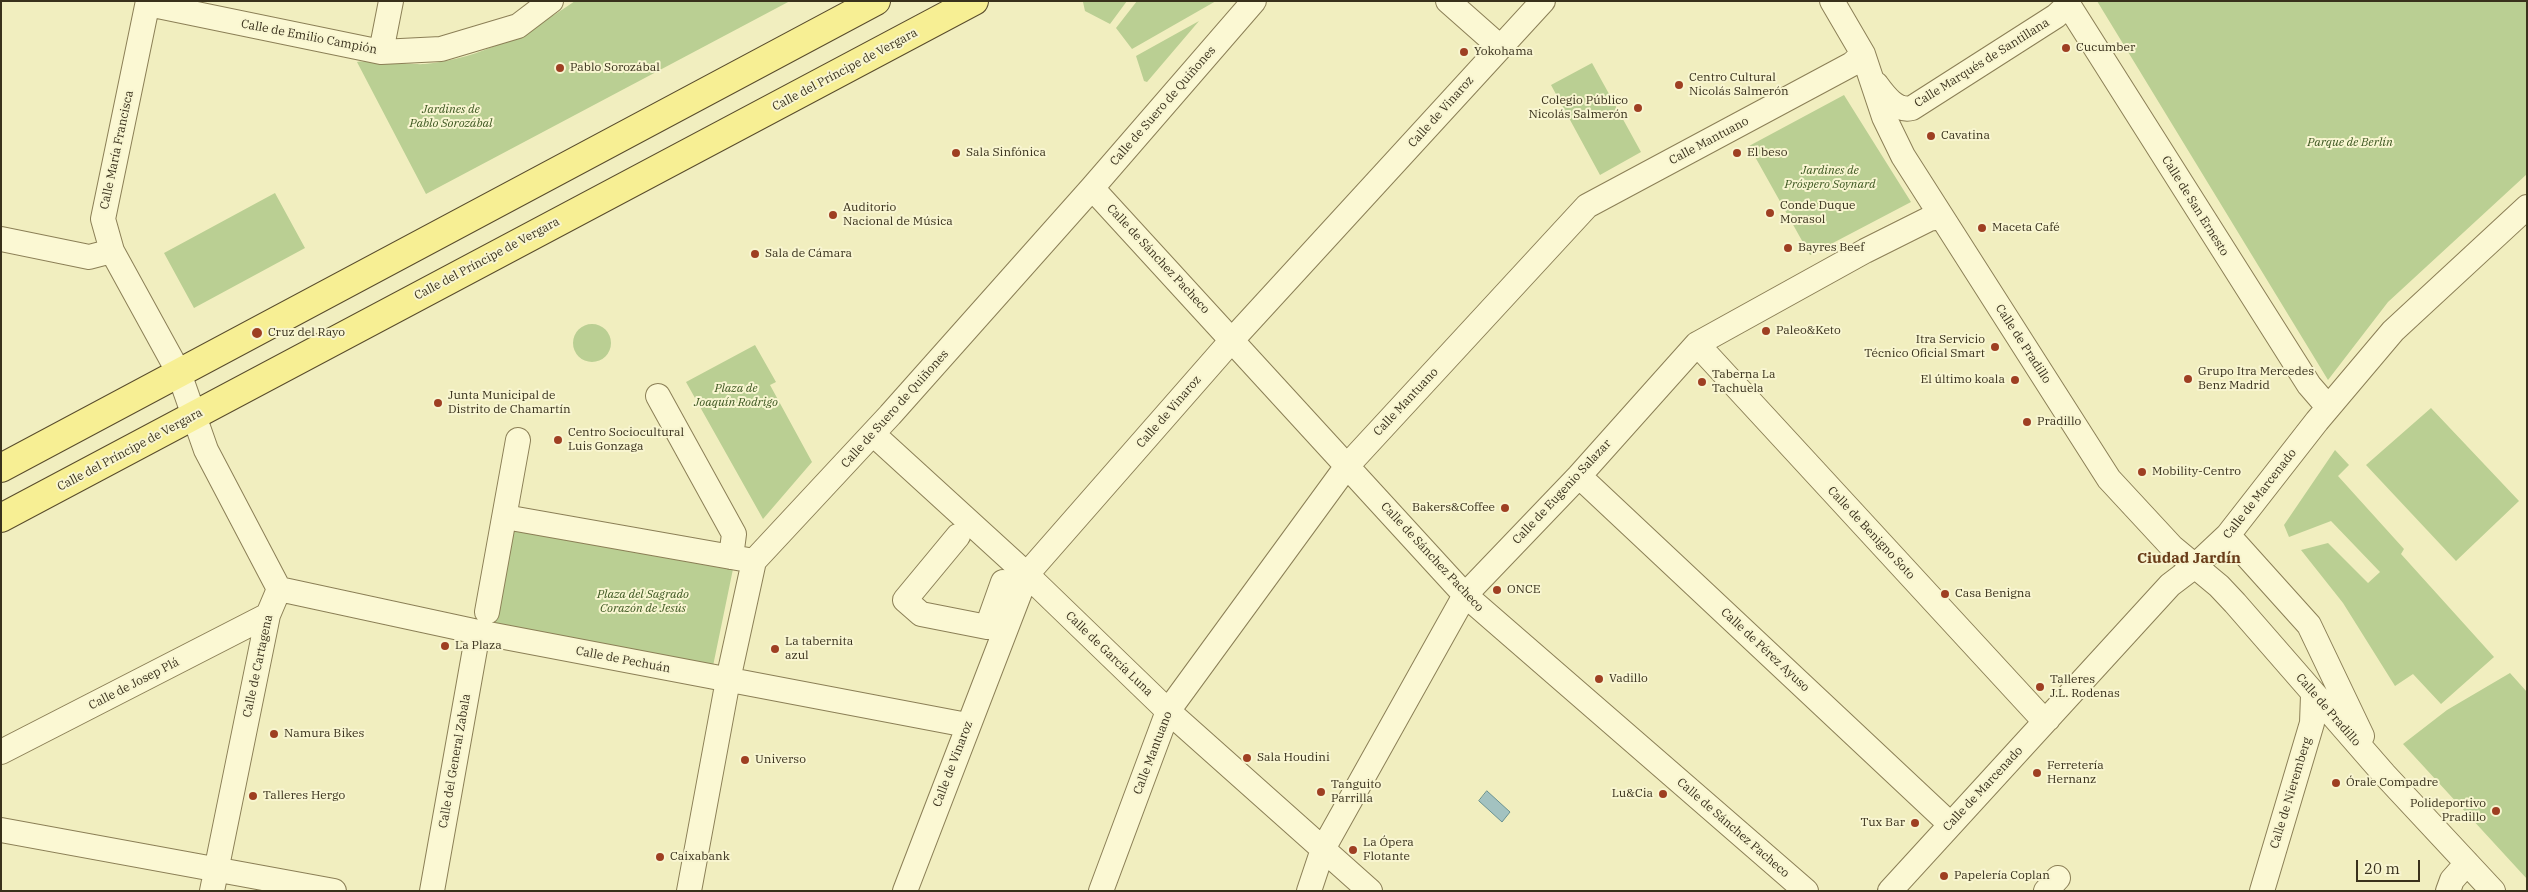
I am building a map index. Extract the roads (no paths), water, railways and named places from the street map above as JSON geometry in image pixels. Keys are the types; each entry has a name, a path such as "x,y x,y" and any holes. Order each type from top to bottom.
{"main road":[{"path":"1,468 876,1"},
{"name":"Calle del Príncipe de Vergara","path":"1,518 974,1"}],"street":[{"path":"380,52 391,1"},
{"name":"Calle de Emilio Campión","path":"148,3 380,52 441,49 518,26 551,1"},
{"name":"Calle de Suero de Quiñones","path":"754,561 873,434 1092,188 1254,1"},
{"path":"1448,1 1500,47"},
{"name":"Calle de Vinaroz","path":"904,891 967,725 1017,580 1232,340 1543,1"},
{"name":"Calle de Pradillo","path":"1832,1 1863,54 1890,132 2109,479 2172,547 2219,586 2273,645 2313,695 2384,774 2494,891"},
{"name":"Calle María Francisca","path":"148,3 103,218 112,251 179,373"},
{"name":"Calle Marqués de Santillana","path":"1873,80 1893,103 1907,110 2056,16 2067,3"},
{"name":"Calle de San Ernesto","path":"2067,3 2308,385 2328,408"},
{"name":"Calle Mantuano","path":"1100,891 1168,711 1347,466 1587,206 1852,64 1863,54"},
{"name":"Calle de Sánchez Pacheco","path":"1092,188 1464,595 1806,891"},
{"name":"Calle de Marcenado","path":"1890,891 2170,585 2196,566 2228,535 2328,408 2399,325 2527,207"},
{"name":"Calle de Eugenio Salazar","path":"1309,891 1323,848 1464,595 1579,476 1696,344 1873,247 1929,219 1942,217"},
{"path":"1,239 89,257 112,251"},
{"name":"Calle de Benigno Soto","path":"1696,344 2038,714 2048,719"},
{"path":"179,373 192,416 206,450 279,589"},
{"path":"658,396 734,534 730,557"},
{"name":"Calle de García Luna","path":"873,434 1017,580 1168,711 1370,891"},
{"name":"Calle del General Zabala","path":"432,891 505,517 518,440"},
{"name":"Calle de Pérez Ayuso","path":"1579,476 1950,824"},
{"path":"505,517 754,561 728,680 689,891"},
{"name":"Calle de Pradillo","path":"2228,535 2309,625 2348,710 2384,774"},
{"path":"958,536 904,600 921,614 987,627 1003,582 1017,580"},
{"name":"Calle de Cartagena","path":"212,891 268,615 279,589"},
{"name":"Calle de Pechuán","path":"279,589 483,622 728,680 967,725"},
{"name":"Calle de Josep Plá","path":"1,752 268,615"},
{"path":"2273,645 2284,650 2296,646 2304,638 2309,625"},
{"name":"Calle de Nieremberg","path":"2262,891 2312,723 2313,695"},
{"path":"1,830 218,868 334,891"},
{"path":"2448,891 2452,880 2468,863"}],"water":[{"path":"1487,791 1510,812 1502,822 1479,801"}],"place":[{"name":"Cucumber","path":"2066,48"},
{"name":"Yokohama","path":"1464,52"},
{"name":"Pablo Sorozábal","path":"560,68"},
{"name":"Centro Cultural Nicolás Salmerón","path":"1679,85"},
{"name":"Colegio Público Nicolás Salmerón","path":"1638,108"},
{"name":"Cavatina","path":"1931,136"},
{"name":"Sala Sinfónica","path":"956,153"},
{"name":"El beso","path":"1737,153"},
{"name":"Conde Duque Morasol","path":"1770,213"},
{"name":"Auditorio Nacional de Música","path":"833,215"},
{"name":"Maceta Café","path":"1982,228"},
{"name":"Bayres Beef","path":"1788,248"},
{"name":"Sala de Cámara","path":"755,254"},
{"name":"Paleo&Keto","path":"1766,331"},
{"name":"Cruz del Rayo","path":"257,333"},
{"name":"Itra Servicio Técnico Oficial Smart","path":"1995,347"},
{"name":"Grupo Itra Mercedes Benz Madrid","path":"2188,379"},
{"name":"El último koala","path":"2015,380"},
{"name":"Taberna La Tachuela","path":"1702,382"},
{"name":"Junta Municipal de Distrito de Chamartín","path":"438,403"},
{"name":"Pradillo","path":"2027,422"},
{"name":"Centro Sociocultural Luis Gonzaga","path":"558,440"},
{"name":"Mobility-Centro","path":"2142,472"},
{"name":"Bakers&Coffee","path":"1505,508"},
{"name":"ONCE","path":"1497,590"},
{"name":"Casa Benigna","path":"1945,594"},
{"name":"La Plaza","path":"445,646"},
{"name":"La tabernita azul","path":"775,649"},
{"name":"Vadillo","path":"1599,679"},
{"name":"Talleres J.L. Rodenas","path":"2040,687"},
{"name":"Namura Bikes","path":"274,734"},
{"name":"Sala Houdini","path":"1247,758"},
{"name":"Universo","path":"745,760"},
{"name":"Ferretería Hernanz","path":"2037,773"},
{"name":"Órale Compadre","path":"2336,783"},
{"name":"Tanguito Parrilla","path":"1321,792"},
{"name":"Lu&Cia","path":"1663,794"},
{"name":"Talleres Hergo","path":"253,796"},
{"name":"Polideportivo Pradillo","path":"2496,811"},
{"name":"Tux Bar","path":"1915,823"},
{"name":"La Ópera Flotante","path":"1353,850"},
{"name":"Caixabank","path":"660,857"},
{"name":"Papelería Coplan","path":"1944,876"}],"district":[{"name":"Ciudad Jardín","path":"2189,559"}],"park label":[{"name":"Jardines de Pablo Sorozábal","path":"451,117"},
{"name":"Parque de Berlín","path":"2350,143"},
{"name":"Jardines de Próspero Soynard","path":"1830,178"},
{"name":"Plaza de Joaquín Rodrigo","path":"736,396"},
{"name":"Plaza del Sagrado Corazón de Jesús","path":"643,602"}]}
